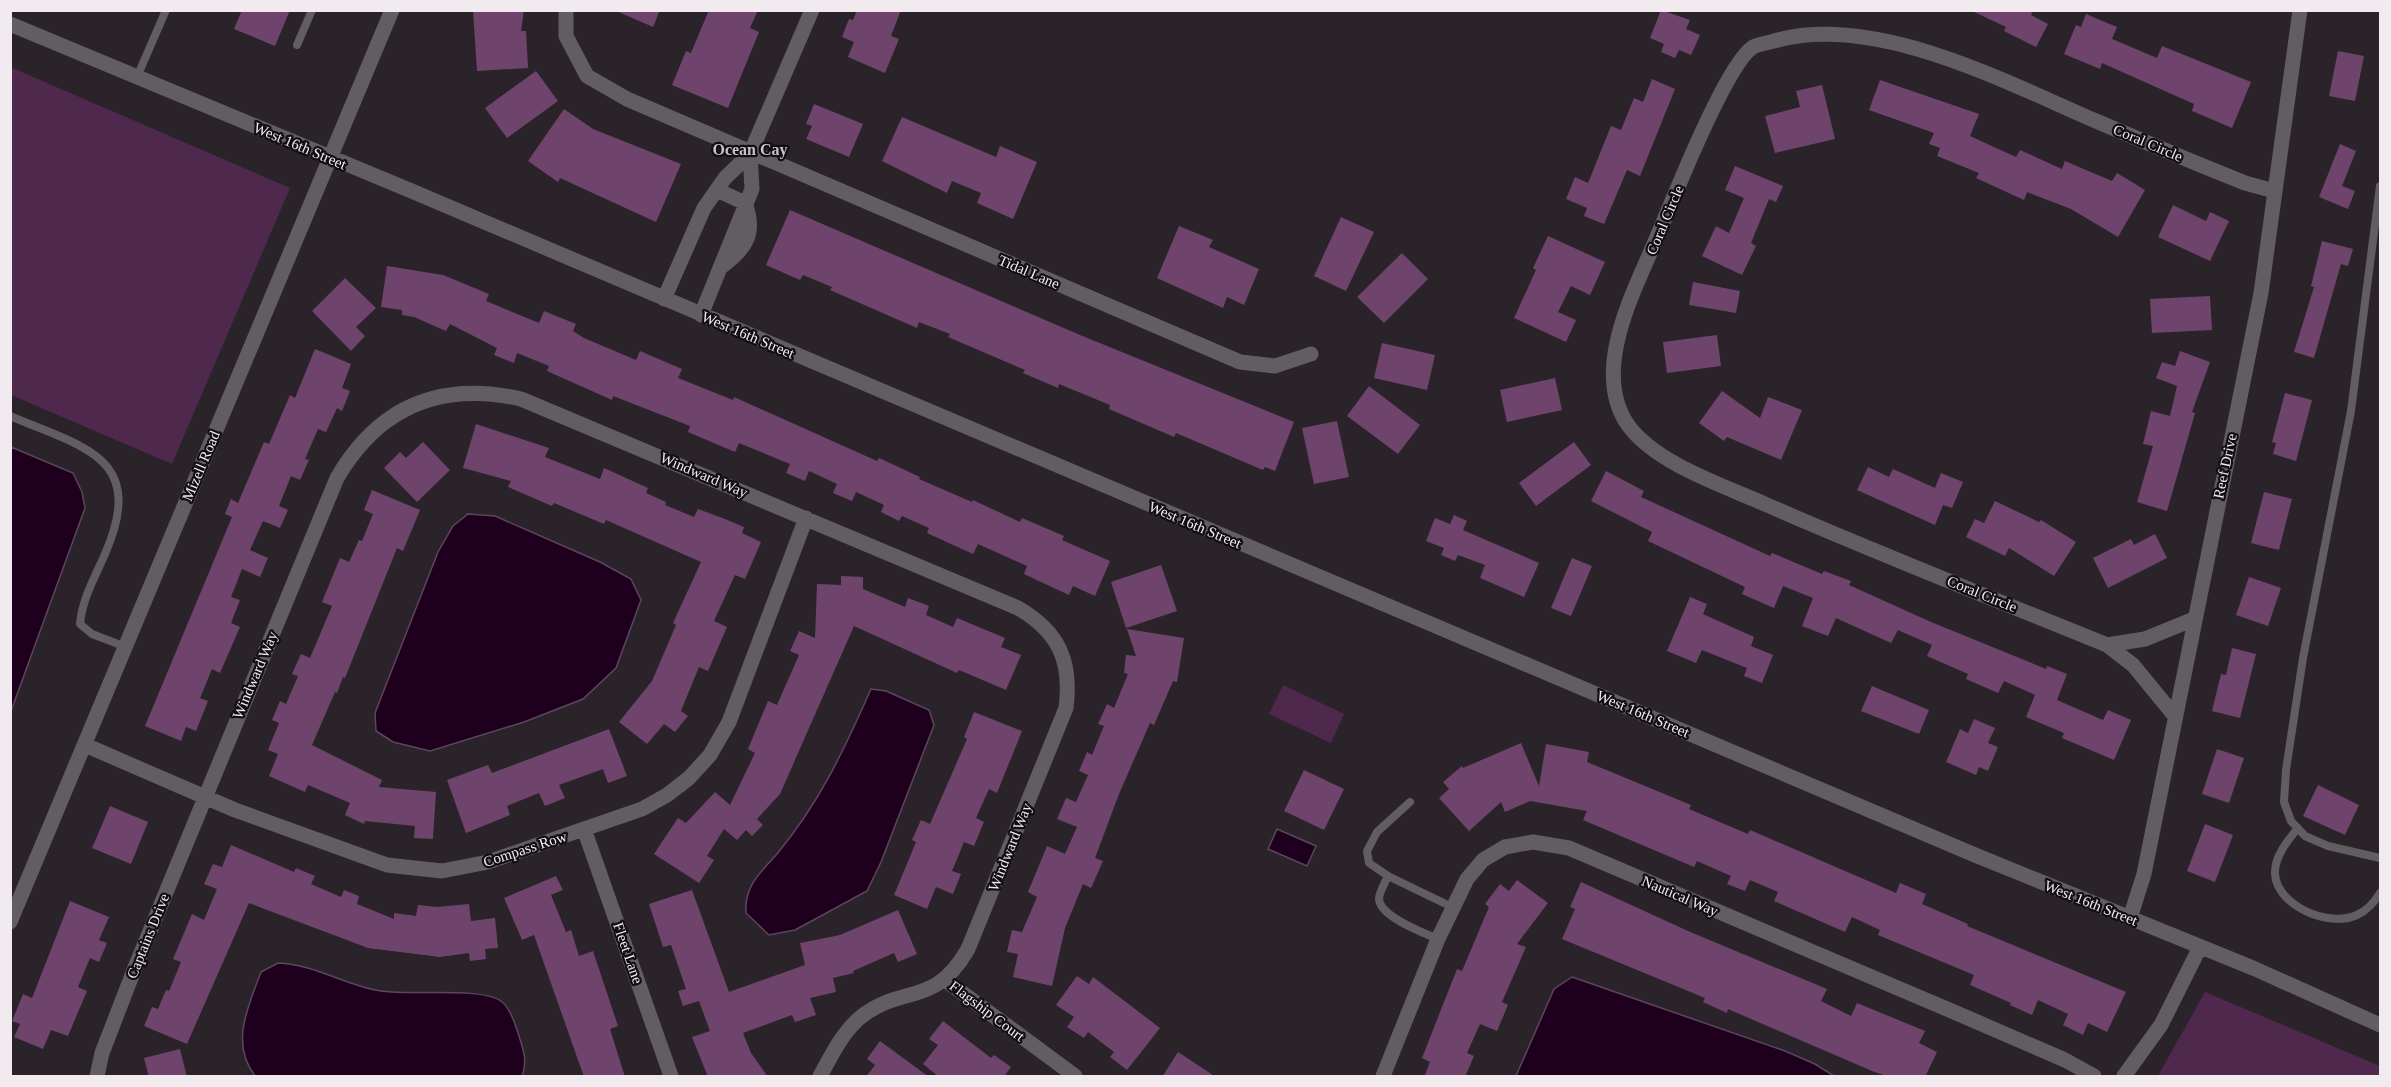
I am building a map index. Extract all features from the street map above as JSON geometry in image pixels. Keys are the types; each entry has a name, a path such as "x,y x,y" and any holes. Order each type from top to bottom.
{"street":[{"name":"Mizell Road","path":"10,922 392,10"},
{"name":"Tidal Lane","path":"566,10 566,36 587,76 627,99 750,154 1240,362 1275,366 1311,354"},
{"path":"664,299 704,208 725,178 750,154 812,10"},
{"name":"Reef Drive","path":"2130,918 2144,874 2174,715 2261,293 2300,10"},
{"name":"West 16th Street","path":"10,24 1964,851 2200,947 2380,1025"},
{"name":"Coral Circle","path":"2174,715 2133,665 2107,645 1827,531 1672,462 1629,426 1615,399 1614,362 1622,320 1725,84 1751,48 1796,35 1860,37 1915,48 1965,65 2245,183 2274,191"},
{"path":"700,315 752,189 750,154"},
{"path":"717,190 745,203"},
{"name":"Windward Way","path":"205,796 337,478 350,455 388,418 436,396 464,392 494,393 521,399 1018,608 1036,618 1050,632 1060,648 1066,666 1069,686 1066,708 968,949 958,966 945,980"},
{"name":"Compass Row","path":"85,745 235,810 387,865 414,870 442,871 473,866 642,809 667,795 689,778 710,755 729,722 806,518"},
{"path":"2107,645 2145,639 2194,619"},
{"name":"Captains Drive","path":"97,1077 102,1053 205,796"},
{"name":"Fleet Lane","path":"584,829 671,1077"},
{"name":"Nautical Way","path":"1383,1077 1438,939 1467,879 1483,860 1505,847 1533,842 1569,848 2065,1060 2094,1077"},
{"path":"2124,1077 2161,1025 2200,947"},
{"name":"Flagship Court","path":"820,1077 847,1030 863,1016 879,1006 927,992 945,980 1075,1077"}],"lane":[{"path":"137,77 166,10"},
{"path":"297,45 312,10"},
{"path":"2380,186 2351,411 2303,658 2286,771 2284,802 2291,821 2306,836 2328,846 2380,858"},
{"path":"10,416 92,452 113,476 120,511 110,541 81,609 80,624 92,634 126,647"},
{"path":"1410,802 1377,832 1367,851 1370,863 1388,876 1452,907"},
{"path":"2298,828 2283,849 2275,873 2280,892 2293,904 2331,918 2355,916 2370,907 2380,893"},
{"path":"1388,876 1379,899 1382,908 1397,920 1438,939"}],"shaded area":[{"path":"10,67 290,188 172,464 11,395"},
{"path":"11,447 73,473 82,492 85,508 11,711"},
{"path":"468,514 495,516 600,562 631,579 641,600 616,668 583,699 524,722 430,751 393,742 376,731 375,713 438,552 453,526"},
{"path":"1283,685 1344,714 1331,743 1269,714"},
{"path":"871,689 886,691 929,710 934,725 881,862 867,891 795,930 769,935 746,913 750,887 792,834 819,795"},
{"path":"1277,829 1316,846 1307,866 1268,849"},
{"path":"278,963 315,970 375,990 405,993 476,994 501,1001 507,1007 523,1049 525,1065 522,1076 255,1076 244,1051 242,1038 244,1025 261,972"},
{"path":"1572,977 1785,1051 1815,1064 1834,1076 1516,1076 1554,989"},
{"path":"2205,992 2380,1066 2380,1076 2158,1076"}],"building":[{"path":"242,10 290,10 275,46 234,29"},
{"path":"473,10 524,10 521,31 526,31 528,68 477,71"},
{"path":"614,10 660,10 653,27"},
{"path":"709,10 758,10 750,28 759,32 728,108 672,85 686,51 691,53"},
{"path":"857,10 901,10 891,36 899,39 885,73 848,57 854,42 842,37 849,19 853,20"},
{"path":"1661,10 1690,20 1686,29 1700,35 1691,55 1679,50 1675,58 1661,52 1664,44 1650,38"},
{"path":"1970,10 2033,10 2031,15 2048,24 2036,47 2004,31 2006,27"},
{"path":"2086,14 2117,27 2112,39 2157,58 2162,46 2251,82 2232,128 2192,111 2194,104 2102,63 2100,69 2064,54 2076,25 2081,27"},
{"path":"2338,51 2364,56 2355,101 2329,96"},
{"path":"536,71 558,101 507,138 485,108"},
{"path":"1652,79 1675,89 1640,176 1627,170 1604,224 1584,216 1587,208 1566,199 1575,177 1588,183 1611,126 1621,130 1634,98 1643,102"},
{"path":"1880,80 1979,114 1970,136 2016,157 2020,150 2062,169 2065,161 2112,181 2117,173 2145,190 2118,237 2071,209 2027,192 2024,200 1976,178 1979,173 1937,156 1940,148 1929,144 1934,133 1869,110"},
{"path":"1822,85 1835,139 1775,153 1765,116 1800,107 1796,91"},
{"path":"814,104 863,124 849,157 806,139 812,126 806,124"},
{"path":"564,109 593,129 681,164 656,222 560,178 558,182 528,161"},
{"path":"902,117 996,157 1000,146 1037,162 1013,219 977,203 981,193 952,181 947,193 882,161"},
{"path":"2340,144 2356,151 2342,186 2355,191 2348,209 2319,197"},
{"path":"1735,166 1783,186 1776,202 1769,199 1751,243 1756,246 1742,275 1702,256 1716,226 1729,233 1744,198 1725,190"},
{"path":"2173,205 2206,221 2210,212 2229,221 2210,261 2158,237"},
{"path":"790,210 1080,335 1294,422 1275,471 1265,467 1263,470 1176,433 1174,437 1109,409 1110,405 1059,384 1058,388 1023,373 1025,370 948,337 950,334 919,322 917,328 830,290 832,287 803,275 800,280 766,265"},
{"path":"1341,217 1374,232 1346,291 1314,276"},
{"path":"1179,226 1213,240 1209,247 1259,269 1244,305 1227,297 1223,308 1157,278"},
{"path":"1548,236 1605,262 1590,295 1571,286 1558,312 1576,320 1566,342 1514,318 1536,270 1533,268"},
{"path":"2322,241 2353,249 2348,266 2341,264 2314,358 2294,352 2314,287 2311,286"},
{"path":"1402,253 1428,279 1384,323 1357,297"},
{"path":"387,266 443,275 489,294 486,301 539,323 544,311 576,324 573,331 584,338 636,360 640,351 682,369 678,378 733,400 734,397 877,461 879,458 920,477 919,479 972,502 973,500 1020,522 1022,518 1064,536 1062,540 1110,561 1095,596 1073,586 1069,595 1024,574 1027,566 978,544 973,554 927,533 929,528 902,516 899,521 881,512 884,505 856,492 852,501 833,493 837,484 809,471 805,481 786,473 790,464 739,443 735,452 688,432 690,426 613,396 612,400 547,371 549,366 517,353 514,363 494,355 497,348 450,324 446,331 414,317 402,315 402,310 381,307"},
{"path":"345,278 376,308 356,327 365,336 351,351 312,311"},
{"path":"1693,282 1740,291 1736,313 1689,305"},
{"path":"2210,296 2212,330 2152,333 2150,299"},
{"path":"1717,335 1721,366 1667,373 1663,342"},
{"path":"1382,343 1435,355 1427,390 1374,378"},
{"path":"315,349 351,364 342,388 350,391 342,411 337,408 326,432 318,429 305,459 309,460 300,480 291,476 279,506 288,510 280,528 263,521 250,550 268,558 260,577 242,569 231,597 240,600 231,623 240,627 220,673 212,669 200,698 208,701 196,731 186,727 181,741 145,726 232,517 225,514 231,499 238,503 264,442 269,444 290,395 295,398"},
{"path":"2180,351 2210,362 2192,412 2195,413 2167,511 2137,502 2153,446 2143,444 2151,411 2170,416 2177,386 2156,378 2162,362 2175,366"},
{"path":"1555,378 1562,410 1507,422 1500,390"},
{"path":"1369,386 1420,425 1398,454 1347,416"},
{"path":"1722,391 1760,418 1768,397 1802,410 1781,460 1727,437 1724,441 1699,423"},
{"path":"2285,393 2312,400 2296,461 2273,454 2276,443 2272,442"},
{"path":"1337,421 1349,477 1314,484 1302,428"},
{"path":"476,424 549,448 545,457 600,479 604,468 648,488 646,493 666,502 665,505 694,517 698,509 725,519 744,527 742,533 761,542 745,579 735,575 714,621 727,627 708,671 699,667 681,711 688,716 675,732 664,724 647,744 619,722 652,681 676,625 673,623 701,562 606,520 604,524 554,503 552,506 508,487 511,481 463,468"},
{"path":"423,442 450,470 417,502 384,468 400,452 406,458"},
{"path":"1574,442 1591,465 1536,506 1519,483"},
{"path":"1868,467 1889,477 1893,469 1935,488 1941,473 1963,482 1952,508 1943,505 1935,525 1857,490"},
{"path":"1606,471 1644,491 1641,497 1770,556 1772,553 1822,574 1824,571 1851,581 1849,585 1931,622 2046,669 2047,666 2067,674 2057,700 2103,720 2108,710 2131,720 2114,760 2062,738 2064,733 2026,717 2035,695 2004,681 1998,693 1966,679 1968,674 1927,656 1932,645 1898,630 1891,643 1836,618 1828,636 1802,626 1813,598 1783,586 1774,608 1742,594 1745,587 1648,541 1652,532 1591,501"},
{"path":"372,490 420,510 403,551 397,548 345,678 343,677 337,693 335,692 312,745 382,780 379,787 436,792 433,839 414,838 415,826 365,821 364,824 345,815 350,803 308,785 305,792 269,776 278,754 268,750 279,723 272,720 280,701 286,704 298,676 292,674 301,654 310,658 332,606 322,602 340,558 349,562 359,540 362,541 373,514 364,510"},
{"path":"2264,492 2292,499 2279,550 2251,543"},
{"path":"1995,501 2039,522 2041,520 2076,542 2054,576 2009,548 2005,556 1966,537 1975,519 1984,523"},
{"path":"1454,515 1467,521 1463,530 1539,563 1524,597 1480,578 1485,565 1458,555 1455,561 1441,555 1444,548 1426,541 1435,518 1450,524"},
{"path":"2155,534 2167,558 2108,588 2093,558 2131,539 2134,545"},
{"path":"1572,558 1592,566 1571,616 1551,608"},
{"path":"1161,565 1177,611 1126,628 1111,582"},
{"path":"841,576 863,577 863,589 905,607 908,598 929,606 926,615 953,627 957,618 1005,638 1001,647 1021,655 1006,690 959,670 957,673 854,626 780,794 757,819 763,825 752,836 746,830 737,840 724,829 707,856 714,860 699,883 654,854 678,818 686,823 715,792 730,805 755,753 748,749 768,701 777,705 799,655 790,651 799,631 815,638 817,584 841,585"},
{"path":"2249,577 2281,588 2268,626 2236,615"},
{"path":"1690,597 1707,604 1703,614 1754,637 1751,646 1773,655 1762,683 1744,676 1747,668 1702,650 1696,663 1667,651"},
{"path":"1127,629 1184,638 1177,682 1173,681 1154,725 1150,723 1119,794 1095,858 1103,861 1091,888 1083,884 1065,928 1052,986 1013,977 1018,954 1007,952 1012,930 1022,932 1037,897 1028,892 1047,846 1065,854 1077,827 1057,819 1066,798 1076,802 1088,775 1079,771 1087,752 1092,755 1104,726 1098,724 1107,704 1114,708 1128,674 1124,673 1126,655 1136,656"},
{"path":"2232,648 2256,654 2240,718 2212,711 2221,674 2226,675"},
{"path":"1872,686 1929,710 1919,734 1861,711"},
{"path":"974,712 1022,731 997,793 989,789 976,818 984,822 974,846 964,842 952,871 961,874 953,894 936,887 927,909 894,895 916,842 912,840 921,820 930,824 967,739 964,737"},
{"path":"1974,719 1995,728 1988,743 1998,747 1988,771 1979,767 1976,775 1946,762 1960,729 1968,733"},
{"path":"609,729 627,776 608,783 603,769 559,785 565,798 545,806 539,793 507,806 510,815 466,833 447,780 488,765 492,773"},
{"path":"1521,743 1539,786 1546,744 1589,752 1587,762 1691,805 1689,809 1748,834 1750,830 1896,893 1900,883 1926,894 1922,904 1968,924 1967,926 2126,992 2107,1032 2088,1023 2083,1035 2063,1025 2068,1014 2038,1000 2032,1015 1970,985 1974,975 1878,935 1880,930 1852,917 1845,932 1774,901 1778,892 1750,880 1745,891 1727,884 1731,876 1697,861 1694,867 1583,820 1587,811 1530,801 1505,812 1501,802 1469,831 1439,798 1449,789 1443,782 1462,766 1463,768"},
{"path":"2217,749 2244,758 2229,803 2202,794"},
{"path":"1304,770 1344,789 1324,830 1284,811"},
{"path":"2318,785 2359,805 2345,835 2303,816"},
{"path":"110,806 148,822 131,864 92,848"},
{"path":"2205,824 2233,835 2215,882 2187,871"},
{"path":"231,845 294,872 296,868 315,876 311,884 341,897 344,890 359,896 357,904 394,919 394,913 416,916 418,905 437,907 469,904 471,921 495,918 498,948 485,949 486,959 470,961 469,953 440,957 368,948 249,903 187,1044 144,1026 152,1007 158,1009 166,990 169,991 181,962 173,959 192,914 204,920 217,889 204,884 213,864 222,867"},
{"path":"556,876 563,890 551,895 566,932 571,930 579,956 593,951 618,1026 610,1029 625,1077 584,1077 534,935 522,940 504,898"},
{"path":"1517,880 1548,903 1517,944 1526,947 1502,1002 1508,1005 1497,1031 1480,1024 1467,1053 1474,1056 1465,1077 1424,1077 1430,1062 1422,1058 1457,969 1462,971 1489,907 1485,904 1500,884 1509,891"},
{"path":"1581,882 1688,931 1827,989 1821,1001 1851,1016 1857,1003 1925,1031 1919,1043 1937,1052 1925,1077 1889,1077 1872,1071 1728,1009 1727,1013 1703,1002 1705,998 1562,939 1575,909 1570,907"},
{"path":"692,890 729,992 805,965 800,943 840,935 898,910 917,954 898,962 894,953 853,971 854,973 833,978 836,992 810,998 816,1015 795,1022 792,1015 743,1033 751,1053 768,1077 708,1077 692,1037 710,1031 699,1001 683,1006 678,991 686,989 671,945 663,947 649,904"},
{"path":"70,901 109,917 99,940 107,943 99,962 90,958 78,987 87,991 68,1036 51,1030 43,1049 14,1037 20,1024 12,1021 23,994 32,998"},
{"path":"1077,976 1089,984 1093,977 1160,1028 1127,1070 1110,1057 1114,1052 1088,1032 1084,1038 1067,1027 1074,1017 1056,1005"},
{"path":"943,1021 991,1058 994,1055 1011,1067 1004,1077 939,1077 923,1064 938,1045 929,1039"},
{"path":"880,1041 929,1077 866,1077 875,1065 867,1059"},
{"path":"180,1049 187,1077 149,1077 144,1058"},
{"path":"1178,1052 1216,1077 1162,1077"}],"district":[{"name":"Ocean Cay","path":"750,149"}]}
